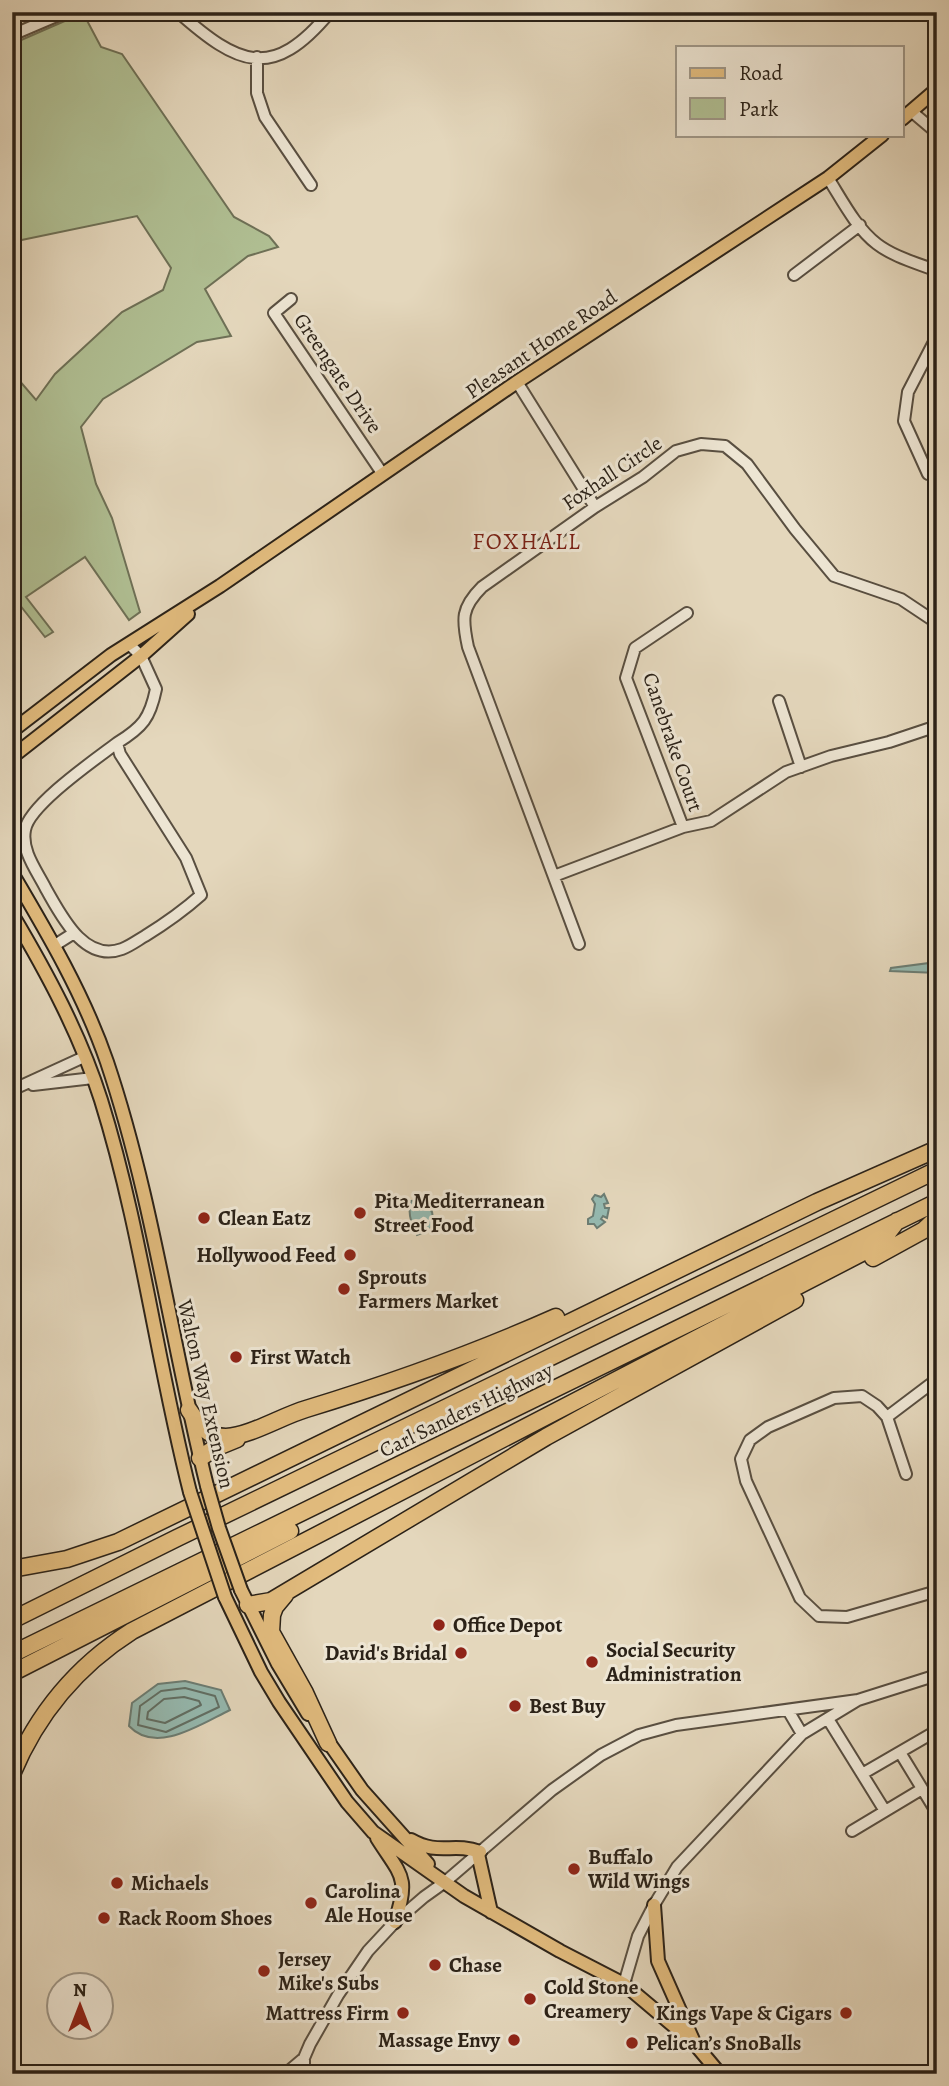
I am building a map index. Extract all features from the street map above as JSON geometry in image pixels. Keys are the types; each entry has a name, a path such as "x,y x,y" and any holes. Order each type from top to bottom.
{"highway":[{"path":"12,1569 67,1559 118,1542 817,1202 937,1149"},
{"name":"Carl Sanders Highway","path":"12,1620 937,1170"},
{"name":"Carl Sanders Highway","path":"12,1654 937,1202"},
{"path":"248,1605 271,1601 546,1437 924,1230 937,1217"},
{"path":"12,1774 37,1725 58,1695 99,1654 132,1631 880,1244 897,1221"},
{"path":"189,1410 200,1427 223,1437 241,1434 305,1409 394,1382 596,1300 623,1296"},
{"path":"200,1458 227,1443 331,1402"},
{"path":"12,1673 338,1506 387,1471"},
{"path":"289,1590 275,1607 271,1632 305,1693 328,1743"}],"main road":[{"path":"906,115 937,89"},
{"name":"Pleasant Home Road","path":"12,731 129,644 220,586 517,382 828,178 881,136"},
{"name":"Pleasant Home Road","path":"12,757 141,656 220,586"},
{"name":"Walton Way Extension","path":"12,873 55,945 83,1000 107,1061 141,1190 207,1486 241,1590 278,1664 328,1743 362,1790 445,1882"},
{"name":"Walton Way Extension","path":"12,914 62,1003 93,1078 125,1191 190,1492 226,1599 261,1672 279,1702 347,1802 373,1832 491,1912 624,1983 694,2043 720,2074"},
{"path":"125,1191 141,1190"},
{"path":"185,1471 200,1458"},
{"path":"226,1599 248,1605"},
{"path":"373,1832 402,1876 404,1891 395,1922"},
{"path":"402,1835 431,1849 459,1846 479,1853 491,1912"},
{"path":"654,1905 658,1961 694,2043"}],"street":[{"path":"12,35 66,12"},
{"path":"178,12 220,47 257,58 268,58 289,51 306,39 330,12"},
{"path":"257,58 257,93 265,117 311,185"},
{"path":"906,115 937,133"},
{"path":"828,178 876,244 937,271"},
{"path":"794,275 860,225"},
{"name":"Greengate Drive","path":"291,299 274,313 382,473"},
{"path":"928,474 904,421 908,392 937,336"},
{"path":"517,382 595,507"},
{"name":"Foxhall Circle","path":"579,944 468,647 464,611 470,598 482,587 595,507 643,477 676,451 701,444 725,446 747,464 834,576 901,599 937,623"},
{"name":"Canebrake Court","path":"682,827 626,678 635,648 687,613"},
{"path":"117,743 120,754 186,859 201,895 181,914 122,949 100,951 80,940 59,912 26,849 25,829 31,815 58,789 117,743 134,733 147,719 156,689 141,656 129,644"},
{"path":"779,701 801,767"},
{"path":"554,876 682,827 711,821 774,779 831,755 889,742 937,726"},
{"path":"55,945 74,933"},
{"path":"12,1090 84,1057"},
{"path":"24,1086 93,1078"},
{"path":"887,1417 932,1383"},
{"path":"906,1474 887,1417 862,1396 834,1398 768,1427 750,1440 741,1459 746,1481 800,1598 820,1616 847,1617 937,1591"},
{"path":"289,2074 304,2057 356,1967 395,1922 552,1790 601,1755 639,1735 718,1718 789,1712 858,1700 937,1675"},
{"path":"624,1983 638,1936 677,1867 802,1734 858,1700"},
{"path":"789,1712 802,1734"},
{"path":"828,1719 885,1811"},
{"path":"863,1774 931,1734"},
{"path":"901,1754 937,1813"},
{"path":"852,1831 922,1789"},
{"path":"304,2057 304,2074"}],"green space":[{"path":"83,13 101,47 122,54 234,217 269,236 278,247 248,256 205,289 231,336 197,342 103,399 81,427 96,484 112,518 140,612 129,620 85,557 26,597 53,632 45,637 12,595 12,372 36,400 55,374 122,312 163,290 171,268 137,216 12,242 12,44"}],"water":[{"path":"937,962 937,973 890,971 891,968"},
{"path":"604,1194 608,1203 604,1204 605,1208 609,1208 607,1218 603,1216 601,1219 605,1222 597,1228 594,1224 588,1224 595,1204 592,1199 595,1195 601,1197"},
{"path":"421,1200 431,1209 433,1221 430,1230 417,1235 409,1210 411,1201"},
{"path":"185,1681 221,1690 230,1710 192,1729 165,1737 152,1738 129,1726 132,1703 158,1684"}],"place":[{"name":"Pita Mediterranean Street Food","path":"360,1213"},
{"name":"Clean Eatz","path":"204,1218"},
{"name":"Hollywood Feed","path":"350,1255"},
{"name":"Sprouts Farmers Market","path":"344,1289"},
{"name":"First Watch","path":"236,1357"},
{"name":"Office Depot","path":"439,1625"},
{"name":"David's Bridal","path":"461,1653"},
{"name":"Social Security Administration","path":"592,1662"},
{"name":"Best Buy","path":"515,1706"},
{"name":"Buffalo Wild Wings","path":"574,1869"},
{"name":"Michaels","path":"117,1883"},
{"name":"Carolina Ale House","path":"311,1903"},
{"name":"Rack Room Shoes","path":"104,1918"},
{"name":"Chase","path":"435,1965"},
{"name":"Jersey Mike's Subs","path":"264,1971"},
{"name":"Cold Stone Creamery","path":"530,1999"},
{"name":"Mattress Firm","path":"403,2013"},
{"name":"Kings Vape & Cigars","path":"846,2013"},
{"name":"Massage Envy","path":"514,2040"},
{"name":"Pelican’s SnoBalls","path":"632,2043"}],"district":[{"name":"FOXHALL","path":"527,541"}]}
